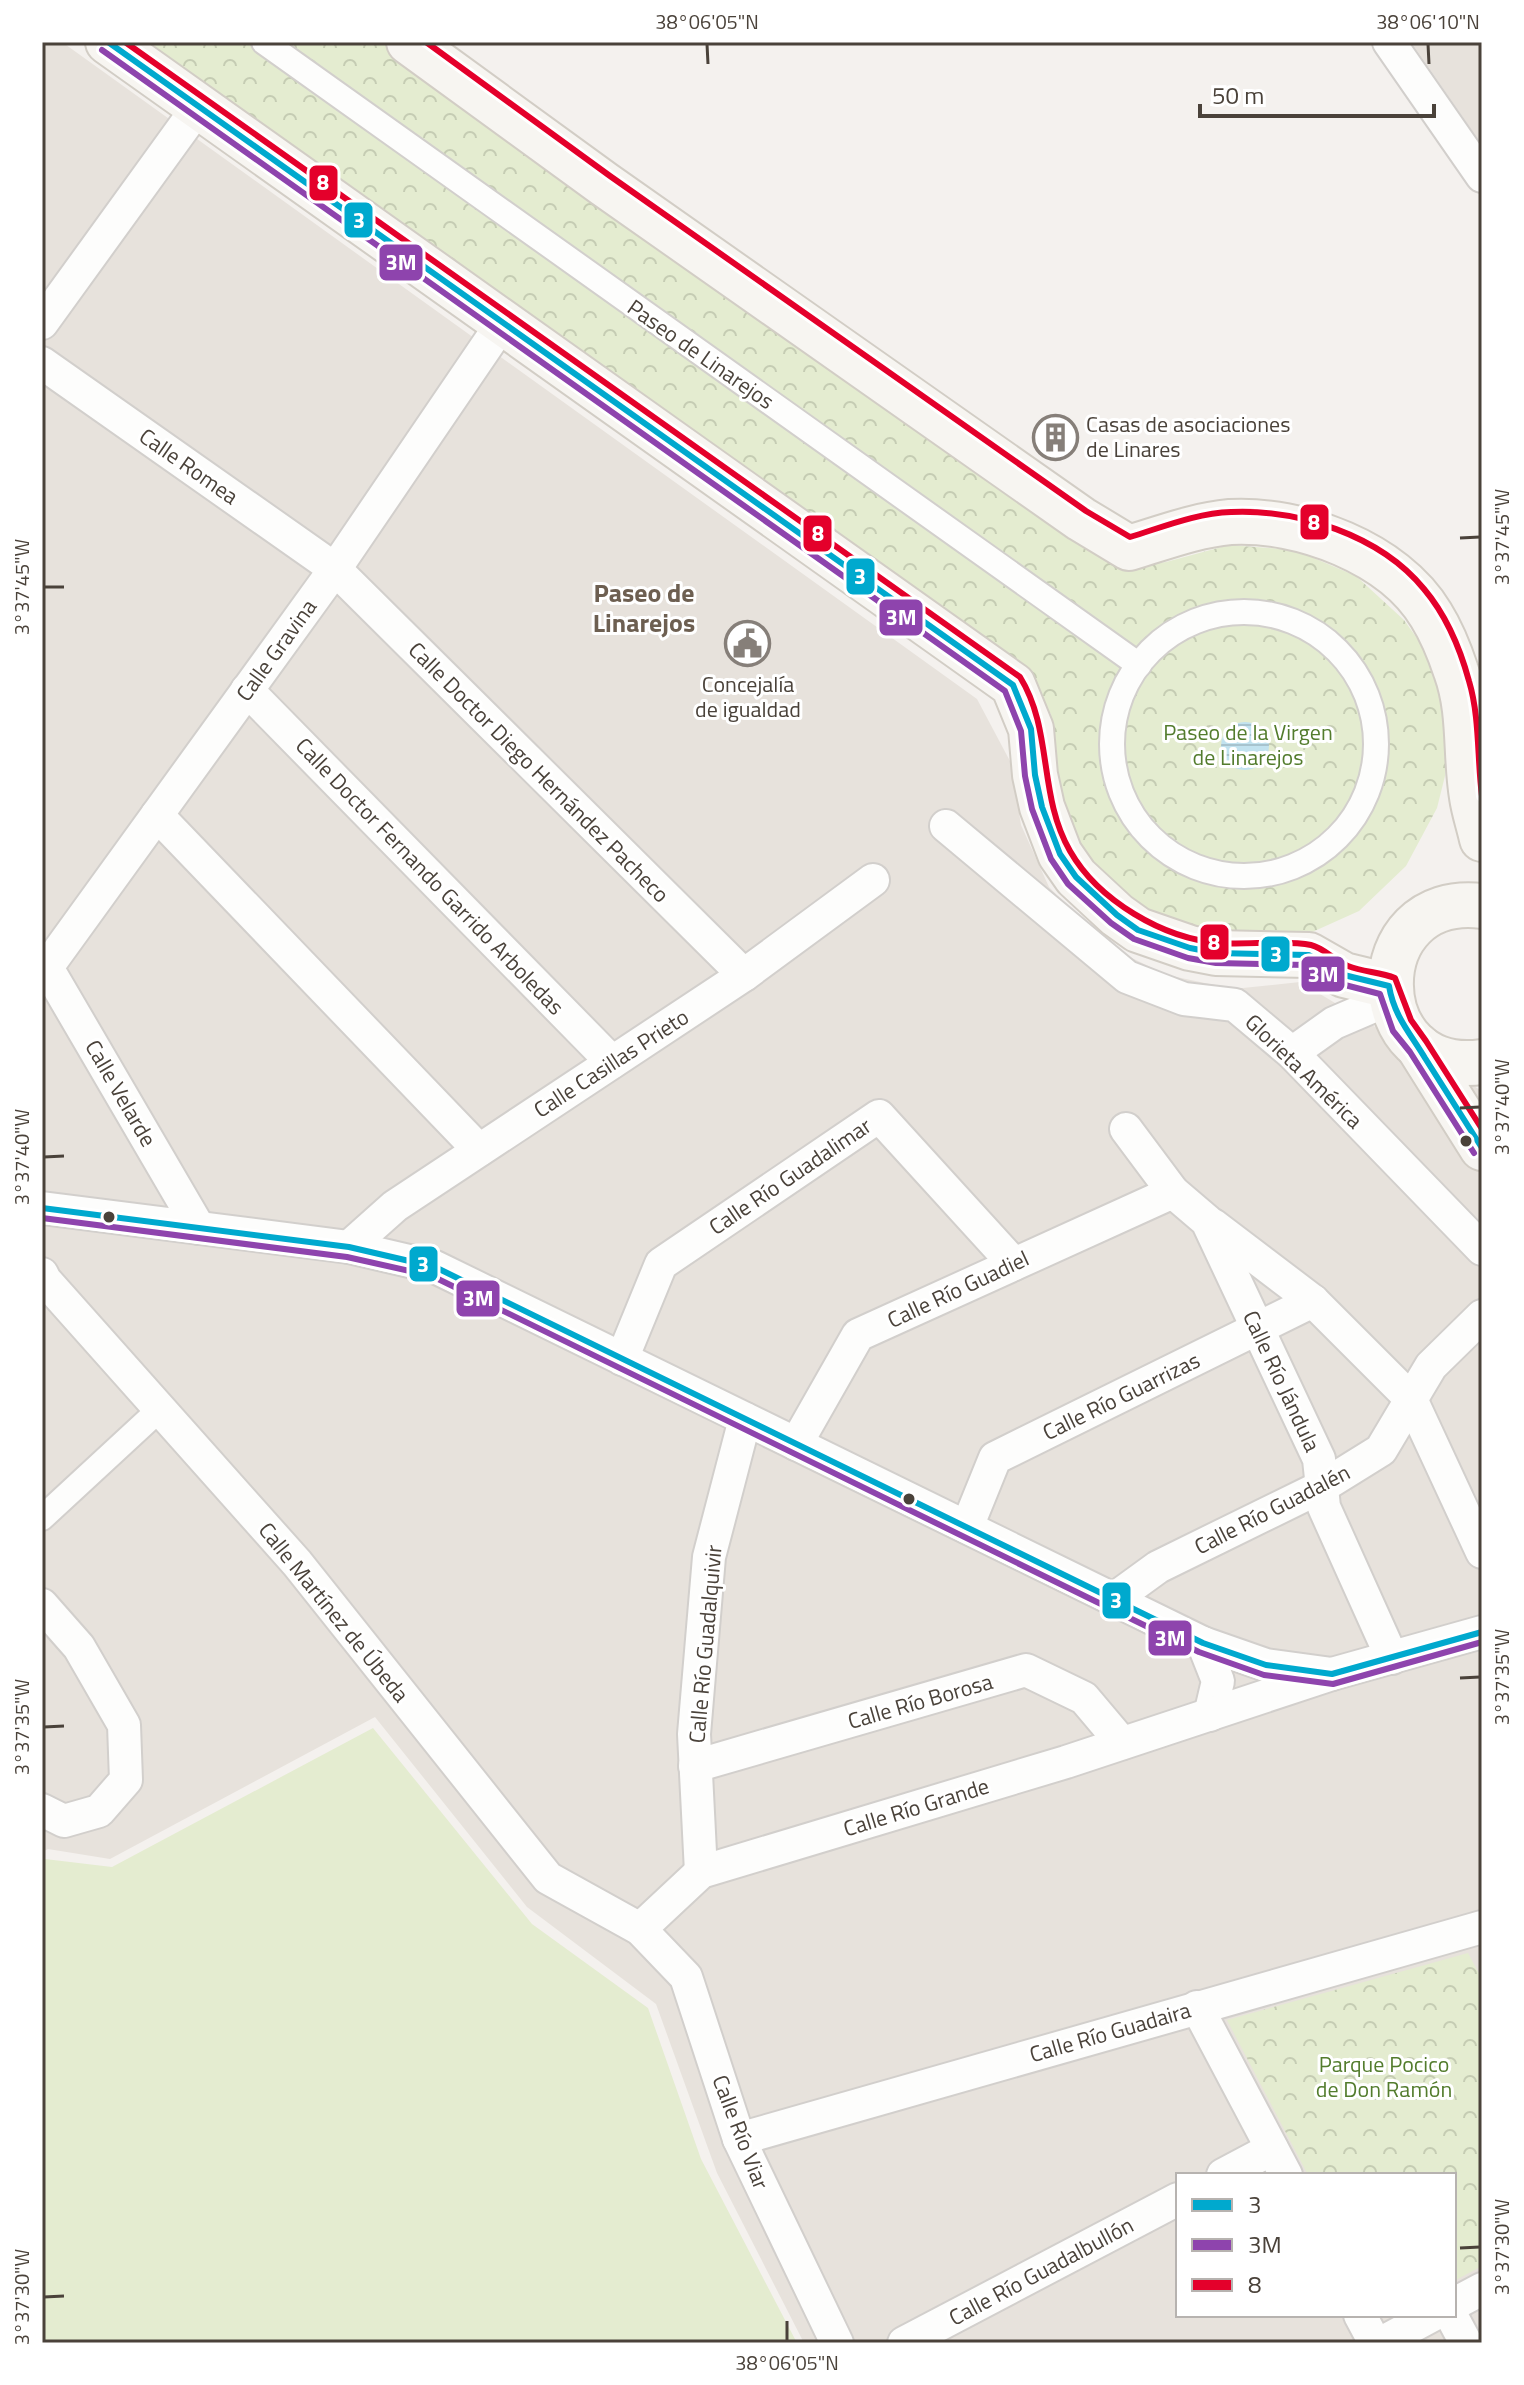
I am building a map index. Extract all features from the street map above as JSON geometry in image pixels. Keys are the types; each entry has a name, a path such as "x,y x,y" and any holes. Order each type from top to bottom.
{"main road":[{"path":"108,42 1013,685 1031,729 1035,775 1042,807 1060,854 1076,877 1117,915 1138,930 1190,948 1216,953 1309,955 1344,975 1389,993"},
{"path":"409,42 604,184 1081,519 1129,548 1209,525 1264,523 1332,538 1388,571 1408,587 1431,615 1456,670 1467,730 1471,797 1482,839"},
{"path":"1482,906 1453,906 1438,911 1412,928 1394,955 1389,993 1401,1025 1418,1046 1482,1148"},
{"path":"1418,1046 1452,1062 1482,1062"}],"street":[{"name":"Paseo de Linarejos","path":"264,42 1139,665"},
{"path":"1389,42 1482,176"},
{"path":"42,323 199,106"},
{"name":"Calle Gravina","path":"44,966 335,569 503,322"},
{"name":"Calle Romea","path":"42,363 335,569"},
{"name":"Calle Doctor Diego Hernández Pacheco","path":"335,569 744,975"},
{"path":"1229,611 1271,614 1311,629 1344,656 1366,692 1376,733 1373,776 1350,826 1327,849 1287,871 1243,878 1198,870 1159,848 1129,813 1113,771 1113,710 1139,665 1153,646 1174,631 1188,623 1229,611"},
{"name":"Calle Doctor Fernando Garrido Arboledas","path":"247,690 612,1062"},
{"path":"157,815 479,1150"},
{"name":"Glorieta América","path":"946,826 1127,977 1184,999 1235,1005 1292,1053 1482,1249"},
{"name":"Calle Casillas Prieto","path":"349,1247 395,1206 744,975 873,880"},
{"name":"Calle Velarde","path":"44,966 199,1228"},
{"path":"1292,1053 1334,1023 1389,993"},
{"name":"Calle Río Guadalimar","path":"622,1359 661,1264 879,1116 1014,1264"},
{"name":"Calle Río Jándula","path":"1126,1129 1173,1192 1207,1221 1319,1459 1324,1507 1392,1658"},
{"name":"Calle Río Guadiel","path":"796,1444 858,1335 1173,1192"},
{"path":"42,1208 349,1247 435,1267 1203,1643 1266,1665 1332,1674"},
{"path":"1207,1221 1313,1301 1411,1399 1482,1552"},
{"name":"Calle Martínez de Úbeda","path":"42,1274 297,1563 548,1878 640,1929"},
{"name":"Calle Río Guarrizas","path":"967,1527 995,1458 1313,1301"},
{"name":"Calle Río Guadalén","path":"1114,1599 1158,1567 1323,1486 1381,1450 1431,1366 1482,1316"},
{"path":"42,1518 160,1409"},
{"name":"Calle Río Guadalquivir","path":"701,1872 694,1734 709,1557 745,1419"},
{"path":"42,1605 79,1647 124,1725 126,1780 99,1811 64,1821 42,1810"},
{"name":"Calle Río Grande","path":"640,1929 701,1872 1122,1743 1332,1674 1482,1632"},
{"path":"1203,1643 1218,1681 1210,1715"},
{"name":"Calle Río Borosa","path":"695,1766 1026,1670 1084,1698 1122,1743"},
{"name":"Calle Río Viar","path":"640,1929 686,1977 739,2139 837,2343"},
{"name":"Calle Río Guadaira","path":"739,2139 1197,2007 1478,1936"},
{"path":"1197,2007 1279,2162 1232,2173"},
{"name":"Calle Río Guadalbullón","path":"904,2343 1176,2200"},
{"path":"1456,2303 1482,2289"},
{"path":"1361,2317 1378,2343 1429,2317"},
{"path":"1452,2317 1466,2343"}],"shaded area":[{"path":"42,42 62,42 977,699 1011,763 1021,825 1049,887 1107,946 1167,975 1233,989 1300,982 1482,1091 1482,2343 804,2343 717,2173 656,2004 527,1907 375,1717 110,1859 48,1849 42,1852"},
{"path":"1411,42 1482,42 1482,145"}],"green space":[{"name":"Paseo de la Virgen de Linarejos","path":"129,42 393,42 1129,567 1166,562 1229,545 1295,550 1356,576 1404,620 1424,648 1436,678 1447,743 1445,776 1437,808 1406,866 1359,911 1299,938 1170,929 1115,894 1074,843 1052,780 1051,714 1014,670"},
{"path":"373,1728 532,1924 648,2008 701,2159 797,2343 42,2343 42,1861 112,1867"},
{"name":"Parque Pocico de Don Ramón","path":"1468,1953 1482,1979 1482,2266 1456,2280 1456,2173 1307,2173 1227,2020"}],"water":[{"path":"1245,722 1254,723 1262,729 1268,737 1268,755 1262,763 1254,769 1245,770 1236,769 1228,763 1222,755 1221,746 1222,737 1228,729 1236,723"}],"transit line":[{"name":"3","path":"108,42 1013,685 1031,729 1035,775 1042,807 1060,854 1076,877 1117,915 1138,930 1190,948 1216,953 1309,955 1344,975 1389,986 1403,1024 1482,1148"},
{"name":"8","path":"125,42 1020,677 1037,719 1060,830 1082,869 1097,885 1134,914 1176,934 1220,943 1311,945 1348,966 1395,978 1411,1020 1482,1129"},
{"name":"8","path":"426,42 610,176 1086,511 1130,537 1206,515 1257,512 1283,515 1336,529 1385,554 1424,589 1446,621 1457,644 1475,709 1482,796"},
{"name":"3M","path":"102,50 1005,691 1021,731 1032,809 1051,859 1068,884 1111,923 1134,939 1188,958 1216,963 1306,965 1341,984 1380,994 1393,1031 1410,1052 1474,1153"},
{"name":"3","path":"42,1208 349,1247 435,1267 1203,1643 1266,1665 1332,1674 1482,1632"},
{"name":"3M","path":"42,1218 347,1257 432,1276 1199,1652 1264,1675 1333,1684 1482,1642"}],"place":[{"name":"Casas de asociaciones de Linares","path":"1055,437"},
{"name":"Concejalía de igualdad","path":"748,643"}],"district":[{"name":"Paseo de Linarejos","path":"644,607"}]}
